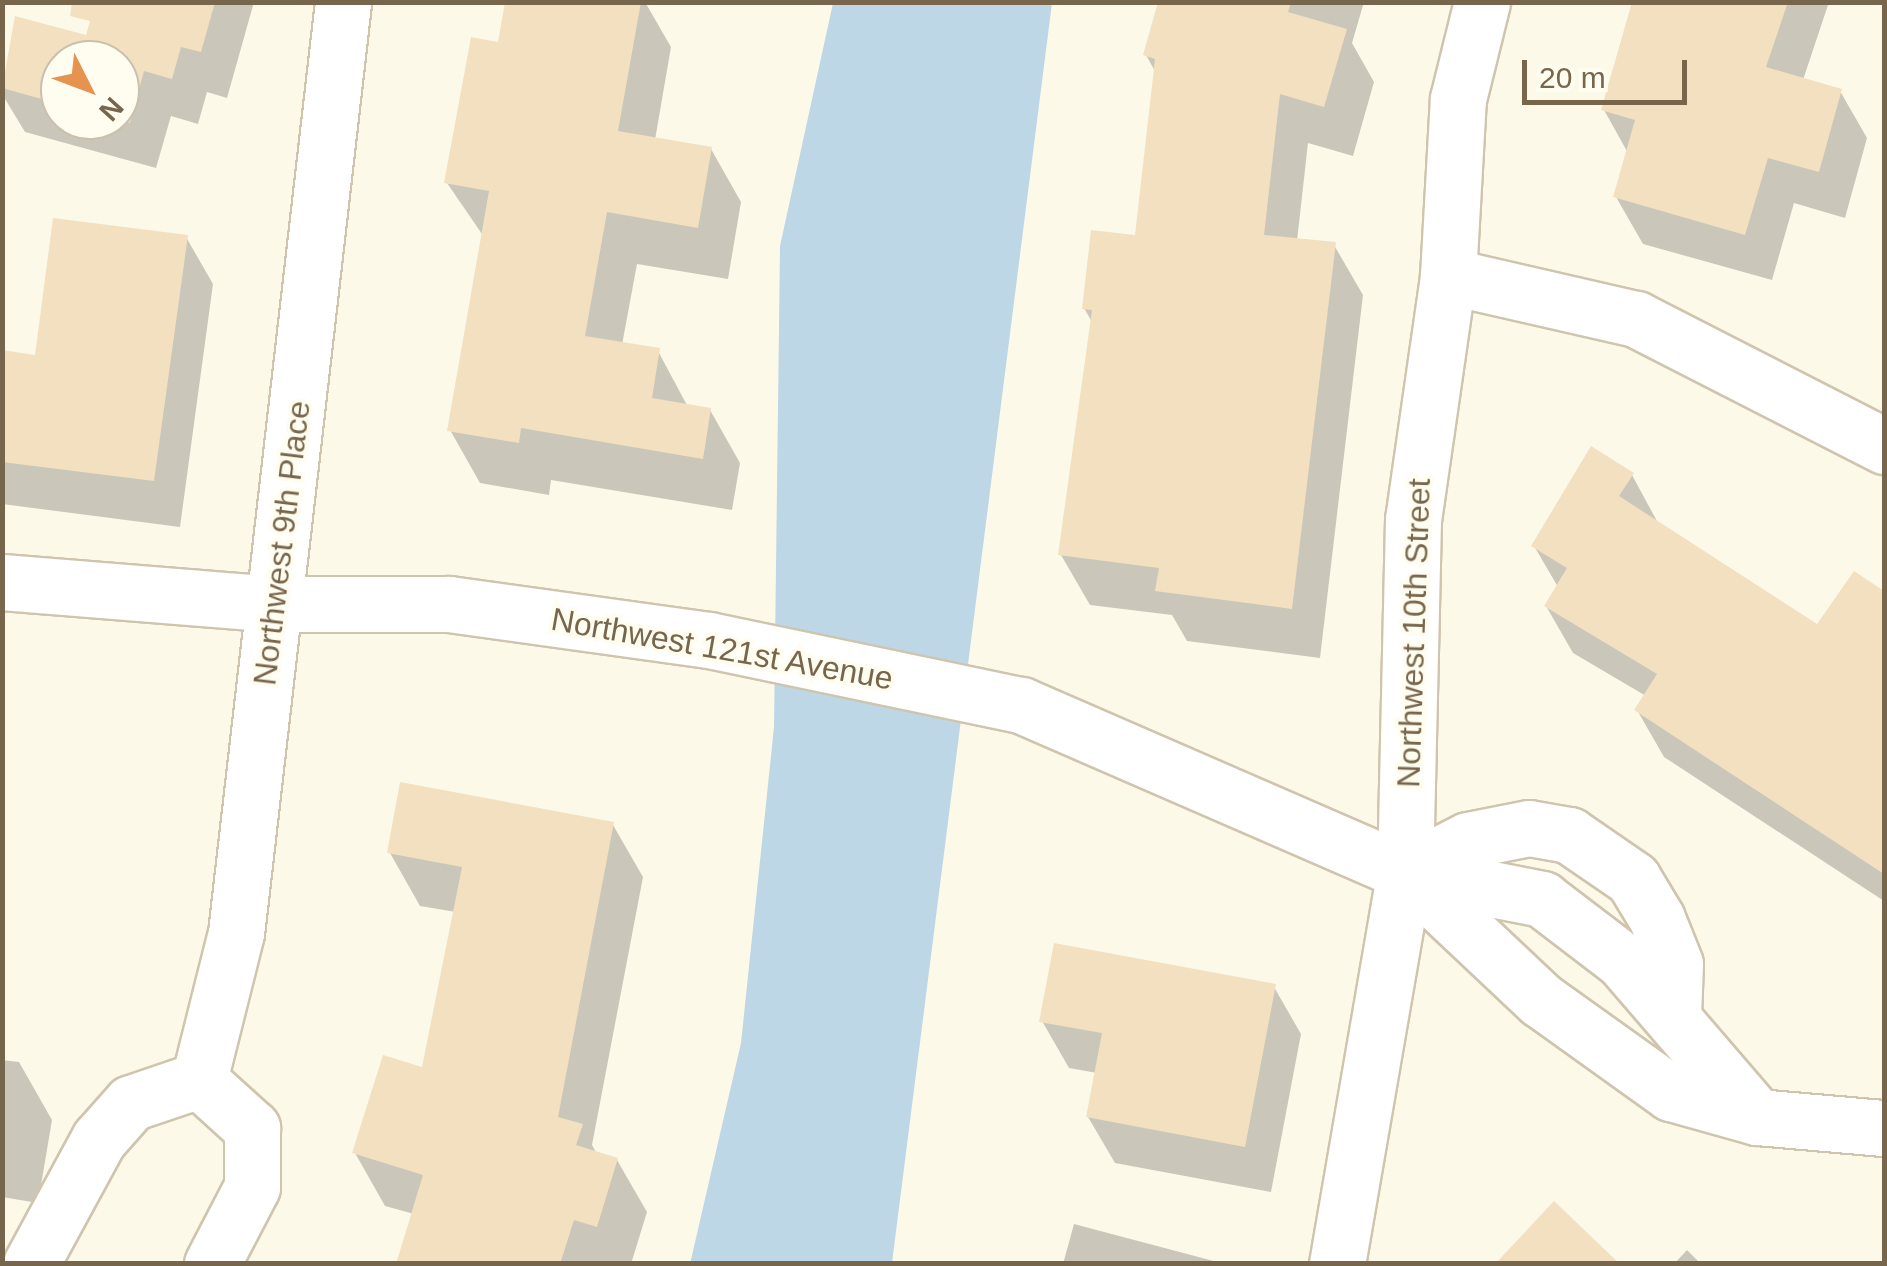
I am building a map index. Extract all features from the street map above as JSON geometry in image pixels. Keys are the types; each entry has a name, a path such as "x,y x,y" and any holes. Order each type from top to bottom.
{"street":[{"name":"Northwest 9th Place","path":"199,1080 236,933 277,604 343,2"},
{"name":"Northwest 10th Street","path":"1337,1264 1405,872 1413,520 1448,276 1458,100 1482,2"},
{"path":"1448,276 1636,319 1884,446"},
{"name":"Northwest 121st Avenue","path":"2,582 277,604 449,604 709,640 1021,705 1405,872 1542,898 1593,932 1673,1015 1757,1116"},
{"path":"1405,872 1468,840 1530,828 1569,835 1610,857 1657,919 1675,964 1673,1015"},
{"name":"Northwest 121st Avenue","path":"1405,872 1540,1000 1670,1093 1757,1116 1884,1128"},
{"path":"31,1264 98,1140 131,1103 199,1080 252,1128 252,1188 212,1264"}],"water":[{"path":"833,3 1052,3 892,1263 690,1264 741,1043 774,727 780,246"}],"building":[{"path":"72,2 215,2 201,52 181,47 172,79 144,71 140,86 140,40 40,40 40,98 2,88 15,16 86,35 90,21 70,16"},
{"path":"505,2 641,2 618,131 712,147 698,228 607,212 585,336 660,348 652,398 711,408 703,459 521,428 519,443 447,431 489,191 444,183 471,37 498,42"},
{"path":"1158,2 1291,2 1288,12 1347,29 1324,107 1280,94 1264,235 1336,242 1292,609 1155,591 1159,568 1058,555 1092,310 1082,309 1091,230 1135,235 1155,59 1143,55"},
{"path":"1632,2 1788,2 1766,67 1842,89 1819,172 1768,158 1745,235 1613,197 1635,120 1601,110"},
{"path":"53,218 188,235 154,481 2,462 2,350 35,355"},
{"path":"1591,446 1634,473 1619,496 1817,624 1854,571 1884,591 1884,874 1634,710 1657,674 1544,606 1567,568 1531,546"},
{"path":"400,782 614,822 558,1117 583,1124 576,1145 618,1158 597,1227 574,1220 560,1264 396,1264 423,1175 352,1153 383,1055 422,1067 462,867 387,853"},
{"path":"1054,943 1276,984 1245,1147 1086,1117 1102,1033 1039,1022"},
{"path":"1554,1201 1620,1264 1495,1264"}]}
